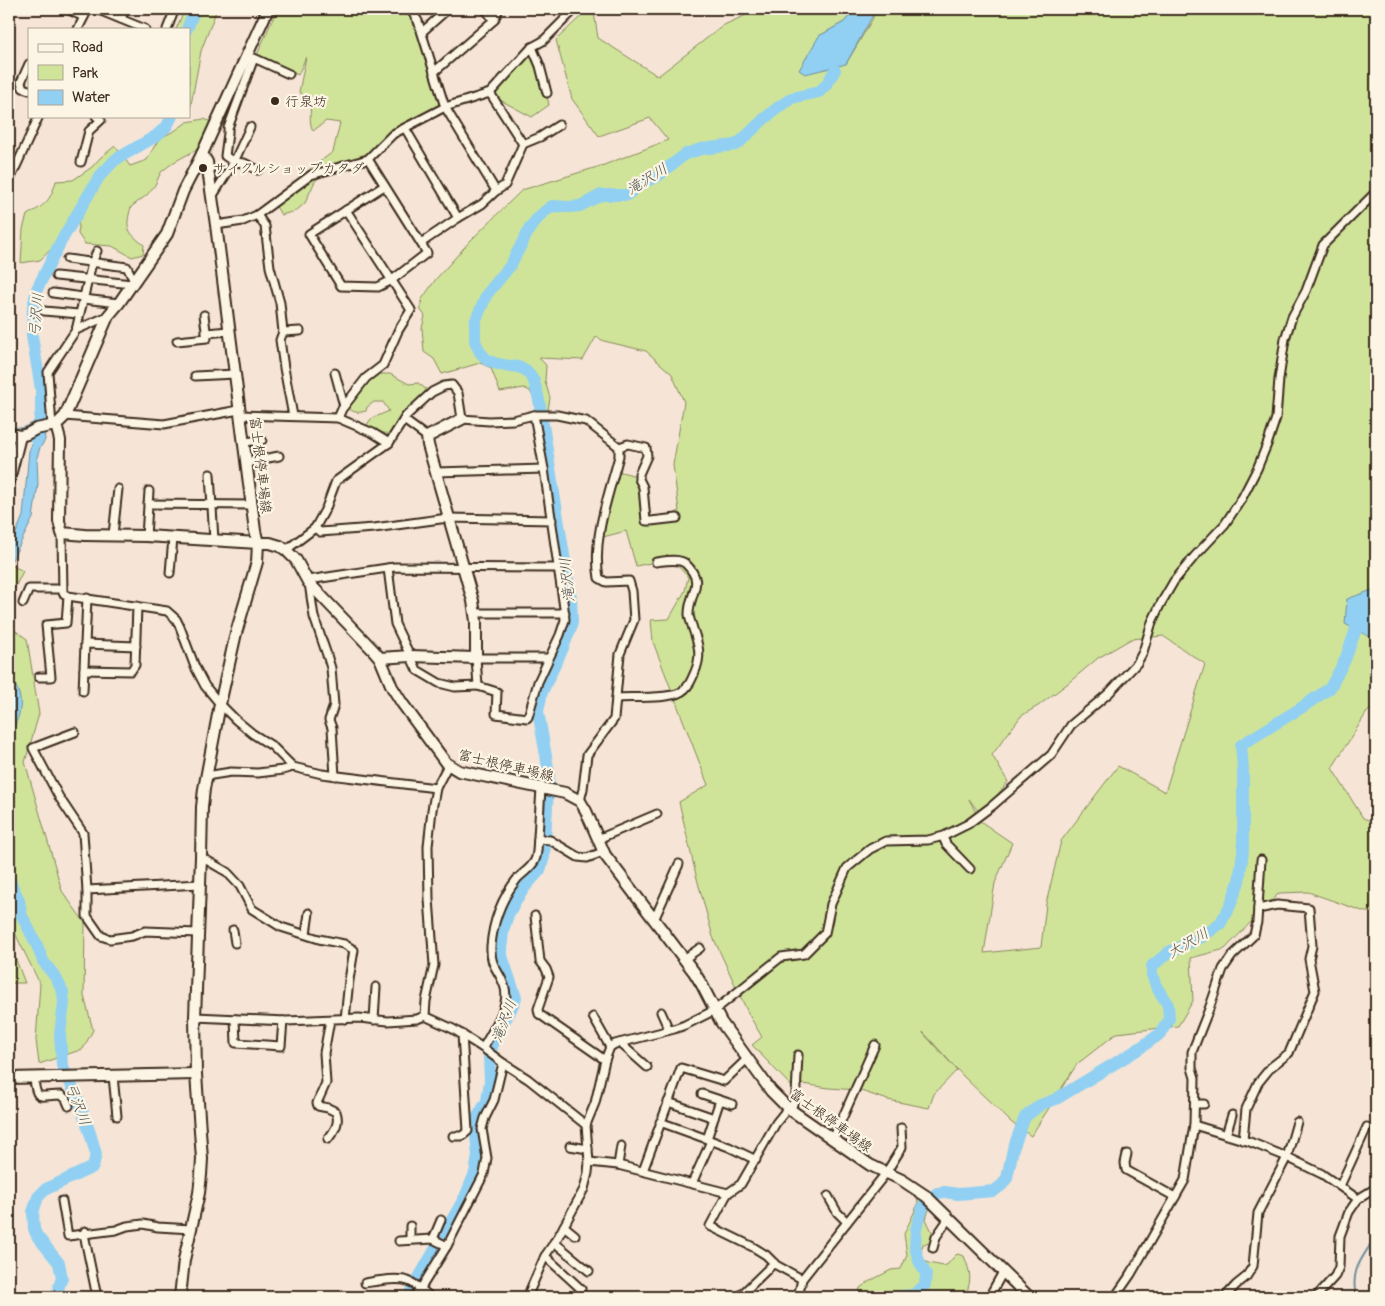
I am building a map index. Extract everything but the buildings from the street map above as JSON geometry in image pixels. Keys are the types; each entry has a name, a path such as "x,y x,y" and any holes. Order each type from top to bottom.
{"street":[{"path":"67,9 84,17"},
{"path":"78,28 88,9"},
{"path":"96,9 137,27"},
{"path":"120,19 125,9"},
{"path":"167,28 175,9"},
{"path":"9,434 20,436 36,429 52,426 65,416 108,316 167,234 183,191 202,154 268,9"},
{"path":"410,9 422,32 445,108 496,191"},
{"path":"422,32 448,9"},
{"path":"485,9 494,20"},
{"path":"434,72 494,20 499,9"},
{"path":"558,9 573,11"},
{"path":"216,225 243,221 257,215 311,175 368,159 393,134 445,108 490,93 532,47 543,41 573,11"},
{"path":"532,47 540,66 547,94"},
{"path":"258,170 244,163 234,162 226,156 228,128 254,58 289,74"},
{"path":"28,66 21,82 22,88 28,90"},
{"path":"490,93 523,144"},
{"path":"9,182 38,118"},
{"path":"81,162 89,131 101,120 98,118"},
{"path":"421,243 482,204 505,185 523,144 540,137 559,125"},
{"path":"212,198 234,162 250,127"},
{"path":"405,128 458,218"},
{"name":"富士根停車場線","path":"180,1297 184,1260 199,1193 202,1167 196,1074 196,1017 202,807 220,704 236,632 257,562 258,543 255,532 207,162 202,154"},
{"path":"368,159 427,253 392,280 378,287 341,286 309,234 384,186"},
{"path":"527,1297 545,1256 584,1189 589,1162 586,1126 595,1103 604,1060 610,1047 685,1025 715,1010 780,957 804,954 825,933 831,904 847,868 870,849 886,841 928,840 943,837 968,824 986,811 1051,755 1072,725 1138,663 1152,622 1174,581 1224,524 1242,498 1257,468 1276,418 1285,340 1292,317 1306,291 1323,245 1376,192"},
{"path":"338,418 344,406 366,378 383,365 398,331 411,310 346,210"},
{"path":"257,215 264,226 270,267 280,303 283,332 280,340 293,416"},
{"path":"96,251 76,330 48,372 52,426 60,440 58,521 62,533 62,593 68,596 167,611 176,619 195,667 205,686 220,704 247,729 272,746 293,767"},
{"path":"67,259 127,267 133,283"},
{"path":"56,276 133,283"},
{"path":"53,293 119,303"},
{"path":"44,311 79,314"},
{"path":"177,341 207,338 204,315"},
{"path":"76,330 108,316"},
{"path":"206,333 229,331"},
{"path":"283,332 300,331"},
{"path":"335,373 344,406"},
{"path":"195,376 235,374"},
{"path":"62,533 270,543 286,550 314,528 326,508 336,481 389,443 406,416 432,392 444,386 452,385 458,393 462,419"},
{"path":"65,416 164,424 240,412 338,418 373,433 389,443"},
{"path":"388,568 395,624 417,670 439,683 455,687 478,686 497,692 496,714 527,718 538,682 565,620 537,415"},
{"path":"427,437 462,419 513,420 537,415 557,415 586,421 619,446 628,444 646,448 647,456 639,474 639,479 643,487 646,521 677,518"},
{"path":"404,420 427,437 448,518 464,568 475,613 478,686"},
{"path":"9,480 20,436"},
{"path":"244,442 262,440"},
{"path":"580,802 587,755 614,719 620,654 634,620 632,591 628,581 606,582 600,578 597,566 598,537 619,456 619,446"},
{"path":"247,462 279,456"},
{"path":"436,472 544,469"},
{"path":"210,474 214,540"},
{"path":"114,535 118,489"},
{"path":"146,536 149,490"},
{"path":"148,504 252,505"},
{"path":"314,528 320,532 374,528 448,518 552,520"},
{"path":"170,573 173,538"},
{"name":"富士根停車場線","path":"286,550 296,560 308,581 380,658 392,687 433,747 448,765 459,771 566,793 580,802 610,862 684,959 702,985 726,1030 771,1091 790,1109 870,1165 902,1180 926,1196 1029,1297"},
{"path":"616,698 672,696 681,692 690,683 698,665 700,655 689,615 697,583 695,575 685,563 679,561 656,562"},
{"path":"335,776 332,728 329,720 334,705 331,668 314,617 308,581 388,568 420,566 559,568"},
{"path":"23,602 29,589 62,589"},
{"path":"39,677 51,677 46,625 66,623 68,596"},
{"path":"83,691 87,598"},
{"path":"84,670 131,671 135,665 137,606"},
{"path":"475,613 564,612"},
{"path":"85,644 136,646"},
{"path":"380,658 410,656 549,658"},
{"path":"75,732 33,748 59,797 83,834 87,916 101,936 110,939 132,936 145,931 198,933"},
{"path":"426,1016 426,1001 434,965 429,898 428,846 436,788 448,765"},
{"path":"206,776 231,772 258,773 293,767 335,776 436,788"},
{"path":"484,1048 504,1010 506,1001 504,984 492,960 491,946 494,925 511,887 537,858 541,788"},
{"path":"598,839 657,814"},
{"path":"943,837 946,844 970,869"},
{"path":"538,839 550,840 578,857 588,858 604,852"},
{"path":"201,857 226,872 240,886 252,909 281,926 319,939 344,944 354,950 345,1019"},
{"path":"1116,1297 1185,1180 1194,1125 1195,1078 1192,1068 1192,1052 1223,969 1232,956 1254,935 1256,930 1261,860"},
{"path":"654,920 680,864"},
{"path":"87,890 200,884"},
{"path":"1243,1140 1246,1109 1258,1083 1271,1067 1289,1053 1315,991 1309,959 1312,946 1309,908 1277,905 1258,909"},
{"path":"306,934 309,913"},
{"path":"535,916 540,961 549,977 538,1009 539,1014 604,1060"},
{"path":"233,930 235,943"},
{"path":"684,959 700,948"},
{"path":"374,1020 376,987"},
{"path":"661,1012 669,1030"},
{"path":"196,1017 283,1021 359,1018 388,1021 417,1019 426,1016 462,1034 484,1048 528,1079 586,1126"},
{"path":"593,1017 610,1047"},
{"path":"235,1019 236,1043 281,1046 283,1021"},
{"path":"328,1139 337,1127 338,1117 336,1112 318,1106 317,1103 326,1083 324,1054 330,1020"},
{"path":"453,1136 462,1136 468,1131 462,1034"},
{"path":"620,1043 647,1067"},
{"path":"833,1139 875,1045"},
{"path":"798,1055 796,1095 790,1109 776,1123 741,1184 728,1193 710,1226 753,1247 766,1255 774,1263 802,1279"},
{"path":"643,1171 681,1068 724,1082 748,1059"},
{"path":"414,1297 447,1246 484,1174 486,1158 482,1129 494,1100 500,1060"},
{"path":"9,1078 196,1074"},
{"path":"113,1076 117,1116"},
{"path":"34,1078 35,1092 38,1096 61,1095 66,1099 69,1106"},
{"path":"702,1094 732,1104"},
{"path":"693,1180 709,1140 720,1100"},
{"path":"668,1102 714,1118"},
{"path":"1195,1104 1204,1104"},
{"path":"1226,1135 1232,1115"},
{"path":"660,1122 756,1160"},
{"path":"1225,1297 1236,1285 1246,1278 1253,1266 1258,1213 1287,1157 1297,1122"},
{"path":"1194,1125 1243,1140 1287,1157 1322,1174 1358,1199"},
{"path":"1340,1186 1366,1127"},
{"path":"798,1297 802,1279 886,1172 902,1147 902,1128"},
{"path":"570,1146 588,1149"},
{"path":"618,1165 621,1146"},
{"path":"1128,1154 1125,1163 1126,1170 1175,1197"},
{"path":"589,1162 618,1165 728,1193"},
{"path":"1316,1297 1336,1276 1339,1267 1340,1236 1348,1212 1358,1199 1376,1188"},
{"path":"828,1196 837,1212 847,1222"},
{"path":"62,1201 68,1236 116,1230 126,1226 143,1224 191,1229"},
{"path":"933,1248 936,1237 949,1218"},
{"path":"433,1239 441,1220"},
{"path":"410,1226 410,1240"},
{"path":"564,1226 575,1235"},
{"path":"85,1233 97,1297"},
{"path":"399,1241 433,1239 447,1246"},
{"path":"554,1242 589,1272"},
{"path":"545,1256 581,1289 577,1297"},
{"path":"739,1297 774,1263"},
{"path":"989,1297 1003,1272"},
{"path":"365,1283 407,1280 421,1288 430,1297"}],"green space":[{"path":"185,9 217,9 201,51 190,110 190,28 176,28"},
{"path":"277,9 406,9 416,30 443,106 405,128 365,156 333,167 315,181 305,203 296,211 281,215 274,203 311,168 333,152 340,123 326,121 313,131 310,119 310,106 305,97 299,92 306,57 298,75 257,55"},
{"path":"590,9 594,12 598,38 658,76 724,25 759,9 856,9 844,22 819,36 846,64 873,18 874,9 1376,9 1376,706 1367,712 1332,768 1363,818 1376,823 1376,912 1365,912 1308,892 1279,893 1225,949 1191,958 1193,1001 1178,1026 1117,1033 1077,1064 1031,1136 1012,1123 964,1077 923,1032 957,1070 934,1094 929,1108 888,1100 858,1090 802,1084 790,1085 752,1045 762,1037 749,1015 713,937 679,802 708,785 653,642 651,620 669,619 685,591 688,577 667,554 665,560 636,566 626,531 599,538 618,471 636,476 640,484 647,523 658,524 679,511 673,465 684,402 672,374 646,351 604,341 596,337 583,360 539,358 546,365 545,381 550,398 548,410 540,411 530,391 524,388 500,392 491,368 480,363 442,374 434,359 424,352 422,328 425,316 420,309 422,299 436,279 471,240 522,190 604,165 668,140 650,118 599,136 572,99 556,40","holes":["1163,636 1205,664 1165,792 1118,766 1061,841 1046,904 1041,947 984,953 995,883 1012,843 980,821 969,799 981,815 1008,782 992,755 1021,716 1038,706 1098,658 1131,639"]},
{"path":"531,55 546,92 549,105 532,117 500,100 494,90"},
{"path":"204,119 220,125 196,150 174,162 161,172 155,185 147,195 131,207 128,220 129,229 134,237 144,245 143,254 132,257 112,246 85,244 78,234 79,226 73,210 63,238 40,260 21,263 23,229 27,215 46,202 56,181 73,180 92,167 115,146 130,166 147,160 155,145 164,136 187,122"},
{"path":"375,374 390,374 409,384 418,383 426,389 427,396 389,435 372,430 366,426 371,419 389,411 383,402 374,402 367,407 366,411 360,412 347,407 366,378"},
{"path":"9,564 23,571 9,600"},
{"path":"9,626 27,639 39,714 25,762 62,891 85,923 84,996 93,1030 83,1049 39,1064 36,1040 40,984 9,921"},
{"path":"9,942 25,983 9,983"},
{"path":"917,1196 932,1200 926,1219 934,1236 934,1243 923,1244 920,1255 928,1263 944,1266 957,1254 964,1256 970,1276 965,1297 857,1297 860,1288 868,1282 891,1270 901,1269 907,1255 904,1234 918,1204"}],"water":[{"path":"856,9 874,9 874,13 846,64 805,74 799,70 819,36 844,22"},
{"path":"44,429 45,440 37,457 38,484 33,518 9,566 9,550 23,516 29,451 38,430"},
{"path":"1375,589 1376,640 1345,624 1347,599"},
{"path":"9,676 18,692 20,706 17,721 9,737 9,715 12,702 9,694"},
{"path":"9,852 13,878 26,909 16,911 9,890"}],"waterway":[{"name":"弓沢川","path":"187,28 195,9"},
{"name":"滝沢川","path":"835,70 836,65"},
{"name":"滝沢川","path":"408,1297 465,1197 475,1173 478,1156 476,1120 487,1101 490,1081 489,1057 494,1041 516,998 501,953 503,931 508,915 516,900 540,870 544,857 549,773 538,711 542,692 562,650 572,621 571,599 539,400 534,381 526,370 487,360 480,352 475,341 475,322 487,294 510,266 530,228 552,206 580,206 601,195 627,195 644,182 657,177 686,154 701,149 735,145 764,119 792,98 819,92 827,84 835,70"},
{"name":"弓沢川","path":"36,440 41,412 41,389 32,336 33,307 37,289 60,243 99,177 115,160 156,136 167,126 171,118"},
{"path":"9,426 20,429 39,422"},
{"name":"大沢川","path":"896,1297 913,1295 925,1285 926,1274 919,1261 915,1247 916,1229 924,1204 937,1193 958,1194 994,1191 1007,1178 1013,1149 1025,1117 1040,1105 1056,1099 1160,1034 1169,1019 1168,1005 1156,986 1152,975 1152,966 1169,952 1202,937 1220,924 1230,906 1239,882 1243,851 1243,768 1241,745 1330,688 1345,660 1355,632 1357,617 1365,603 1376,603"},
{"name":"弓沢川","path":"9,879 19,900 21,914 43,961 56,978 63,992 64,1003 60,1034 62,1065 79,1102 96,1154 93,1167 46,1189 38,1197 33,1212 34,1229 37,1236 59,1263 62,1278 57,1297"},
{"path":"1356,1297 1356,1271 1376,1236"}],"place":[{"name":"行泉坊","path":"275,101"},
{"name":"サイクルショップカタダ","path":"203,168"}]}
